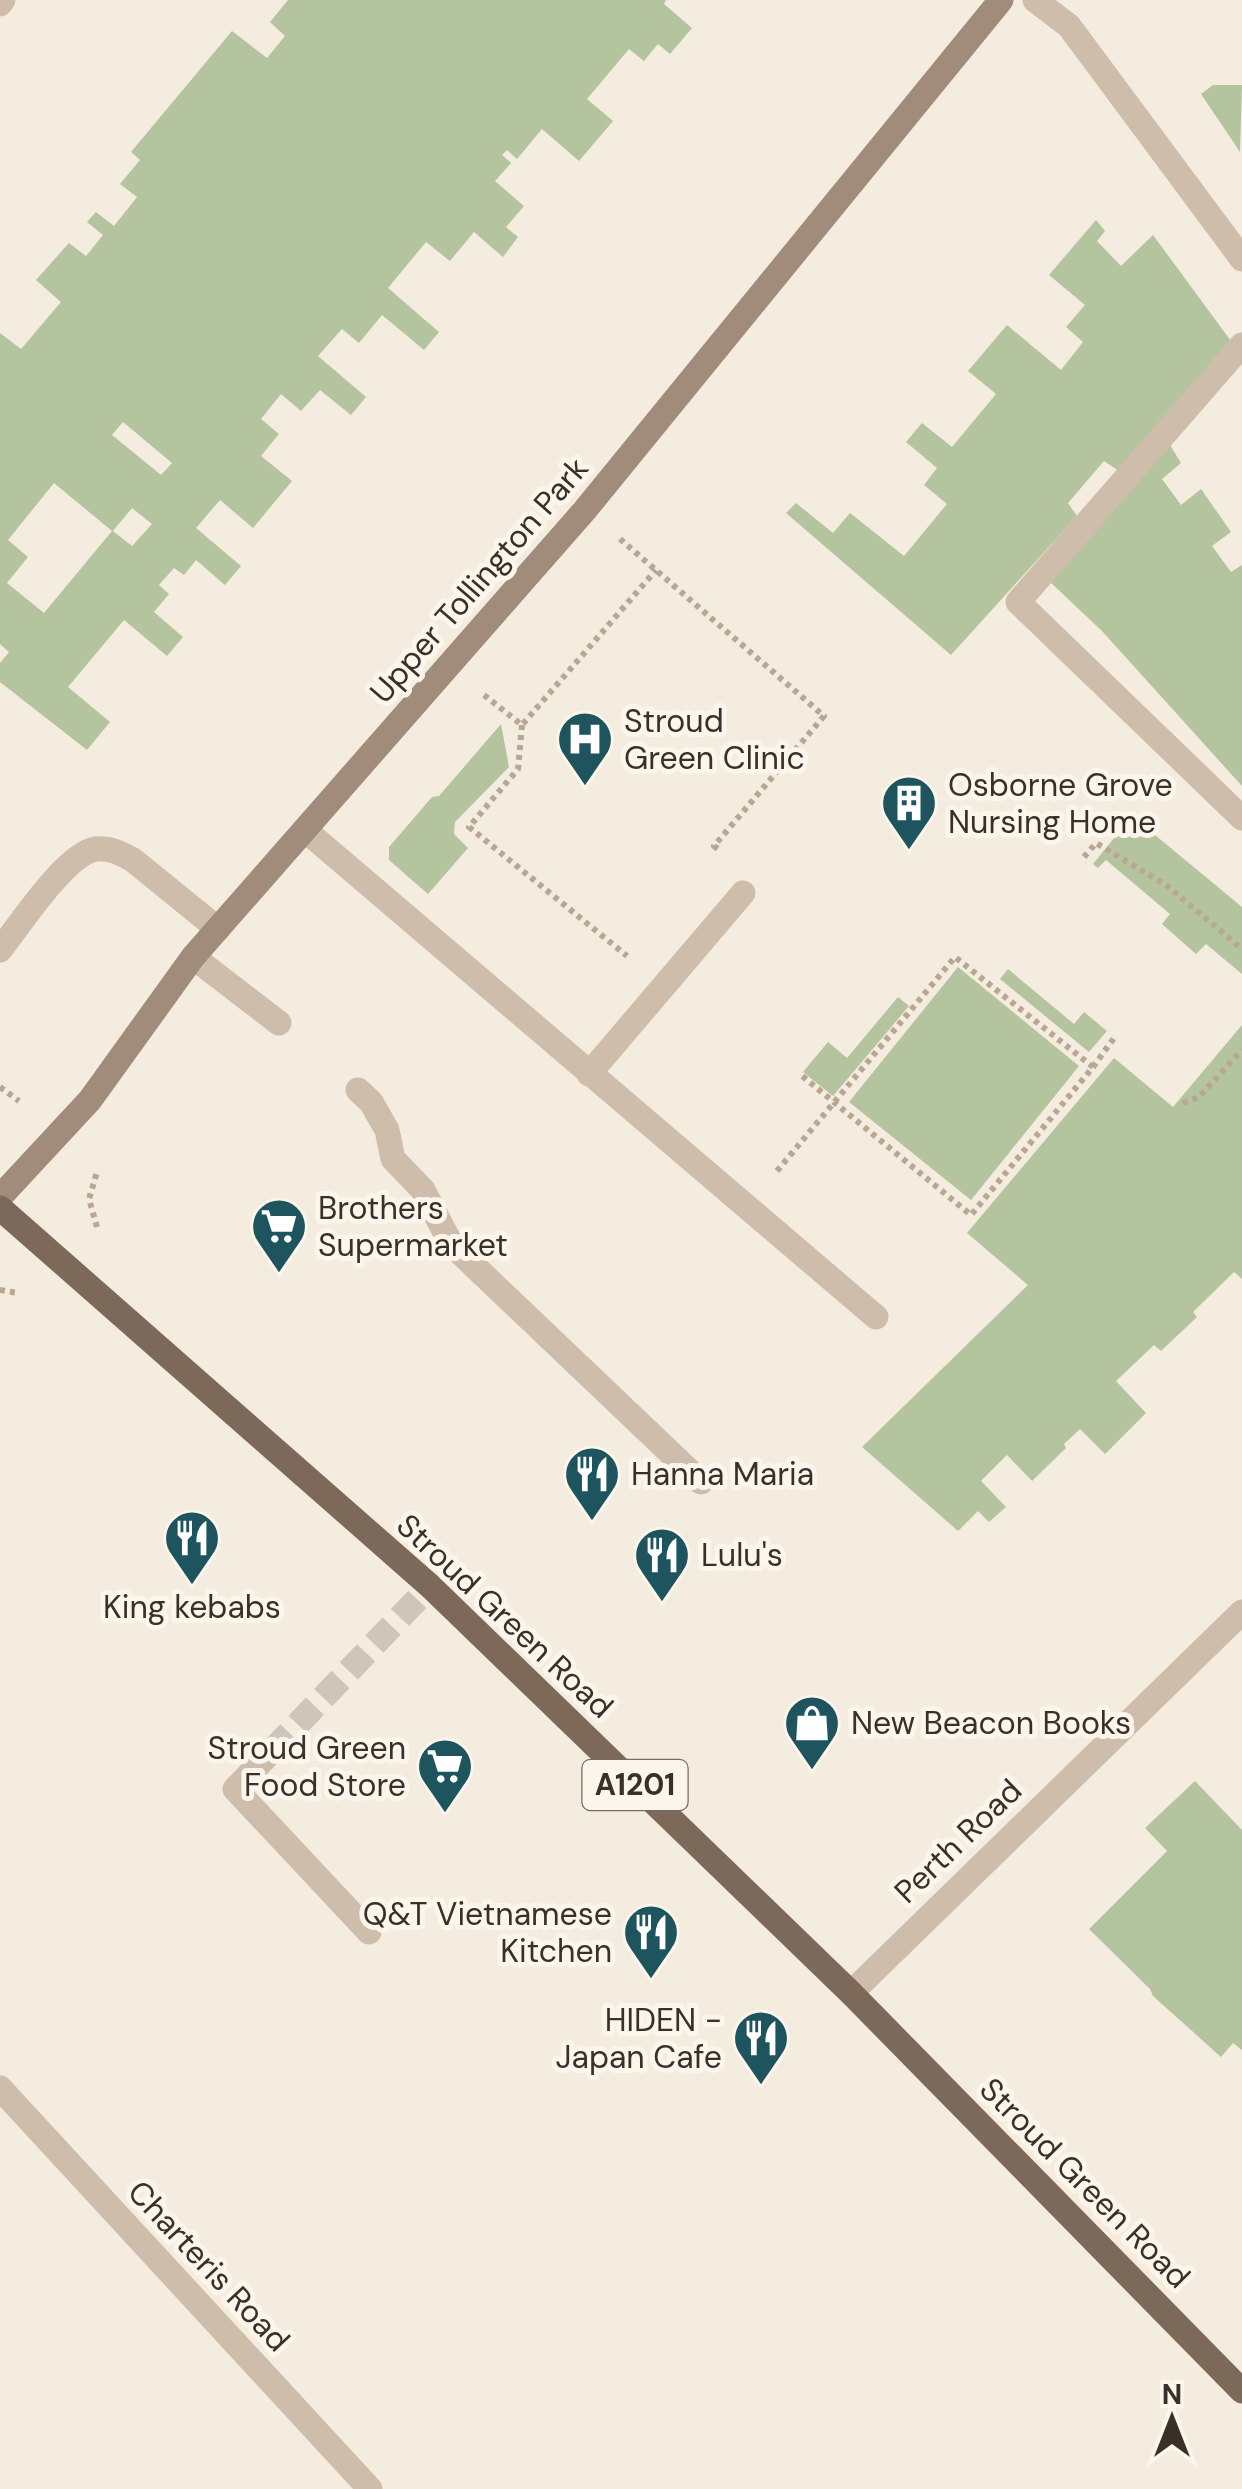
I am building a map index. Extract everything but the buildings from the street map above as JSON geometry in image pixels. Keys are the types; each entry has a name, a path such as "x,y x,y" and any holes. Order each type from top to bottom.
{"main road":[{"name":"Upper Tollington Park","path":"0,1197 90,1100 193,957 585,510 1001,0"},
{"name":"Stroud Green Road","path":"0,1208 430,1586 851,1993 1242,2390"}],"street":[{"path":"1036,0 1069,26 1242,259"},
{"path":"1242,346 1018,602 1242,818"},
{"path":"305,830 876,1316"},
{"path":"0,950 73,860 94,849 118,851 133,860 218,929"},
{"path":"589,1074 743,893"},
{"path":"193,957 279,1023"},
{"path":"358,1090 371,1102 387,1130 393,1159 423,1190 451,1244 701,1482"},
{"name":"Perth Road","path":"851,1993 1242,1612"},
{"path":"272,1750 235,1789 369,1932"},
{"name":"Charteris Road","path":"0,2088 370,2489"}],"path":[{"path":"585,510 824,716 714,846 754,880 743,893"},
{"path":"656,570 522,725 518,769 469,826 665,986"},
{"path":"446,668 522,725"},
{"path":"1084,857 1096,844 1166,885 1242,949"},
{"path":"747,1208 955,957 1094,1067"},
{"path":"800,1075 971,1216 1114,1038"},
{"path":"1183,1103 1199,1098 1242,1050"},
{"path":"0,1087 19,1101"},
{"path":"90,1234 98,1226 89,1198 97,1172"},
{"path":"0,1290 16,1291"}],"green space":[{"path":"288,0 666,0 664,4 692,28 670,54 658,44 644,61 629,49 587,99 613,121 579,161 542,129 517,159 507,150 502,155 511,163 495,181 524,206 506,227 518,237 503,257 474,232 450,261 426,242 388,288 439,332 424,350 382,315 359,343 342,329 318,356 366,397 351,415 320,390 301,411 281,394 261,419 279,434 261,456 292,481 253,528 220,500 196,528 241,566 225,585 196,560 184,575 174,568 159,585 169,594 154,612 183,637 167,656 124,620 68,687 110,722 87,750 0,682 0,663 9,652 0,644 0,333 21,349 61,302 36,280 69,243 86,256 103,235 87,222 96,212 114,226 137,197 120,184 140,160 131,152 232,31 267,58 285,36 270,22","holes":["123,422 172,463 161,475 112,435","54,483 112,531 44,613 7,583 28,557 8,540","132,508 152,524 132,546 113,531"]},
{"path":"1213,85 1242,85 1240,152 1201,94"},
{"path":"1096,220 1105,231 1097,241 1121,266 1153,235 1231,341 1119,471 1104,461 1068,503 1077,516 951,655 786,513 796,503 833,533 850,513 904,556 947,504 924,485 937,468 906,442 922,423 952,447 996,394 968,371 1007,325 1061,370 1083,342 1066,327 1085,305 1049,275"},
{"path":"1170,445 1181,463 1162,479 1181,505 1201,489 1231,532 1212,546 1231,572 1242,565 1242,786 1102,631 1049,581"},
{"path":"501,724 509,767 455,822 454,834 468,848 428,894 389,860 389,847"},
{"path":"1132,816 1242,907 1242,974 1206,944 1196,954 1162,924 1170,914 1106,860 1098,868 1093,864"},
{"path":"958,967 1079,1066 971,1200 849,1102"},
{"path":"1008,969 1074,1024 1084,1012 1107,1031 1089,1052 1000,979"},
{"path":"898,997 909,1006 833,1096 803,1072 828,1042 847,1058"},
{"path":"1242,1025 1242,1279 1234,1272 1193,1312 1197,1317 1161,1351 1154,1345 1116,1381 1146,1413 1105,1454 1080,1429 1032,1481 1007,1455 981,1481 1006,1507 989,1522 978,1511 958,1531 862,1447 1028,1285 967,1233 1114,1058 1173,1107"},
{"path":"1195,1781 1242,1830 1242,2050 1233,2043 1221,2057 1153,1996 1089,1929 1167,1851 1145,1828"}],"tunnel":[{"path":"272,1751 430,1586"}],"place":[{"name":"Stroud Green Clinic","path":"585,788"},
{"name":"Osborne Grove Nursing Home","path":"909,852"},
{"name":"Brothers Supermarket","path":"279,1275"},
{"name":"Hanna Maria","path":"592,1523"},
{"name":"King kebabs","path":"192,1587"},
{"name":"Lulu's","path":"662,1604"},
{"name":"New Beacon Books","path":"812,1772"},
{"name":"Stroud Green Food Store","path":"445,1815"},
{"name":"Q&T Vietnamese Kitchen","path":"651,1981"},
{"name":"HIDEN - Japan Cafe","path":"761,2087"}]}
